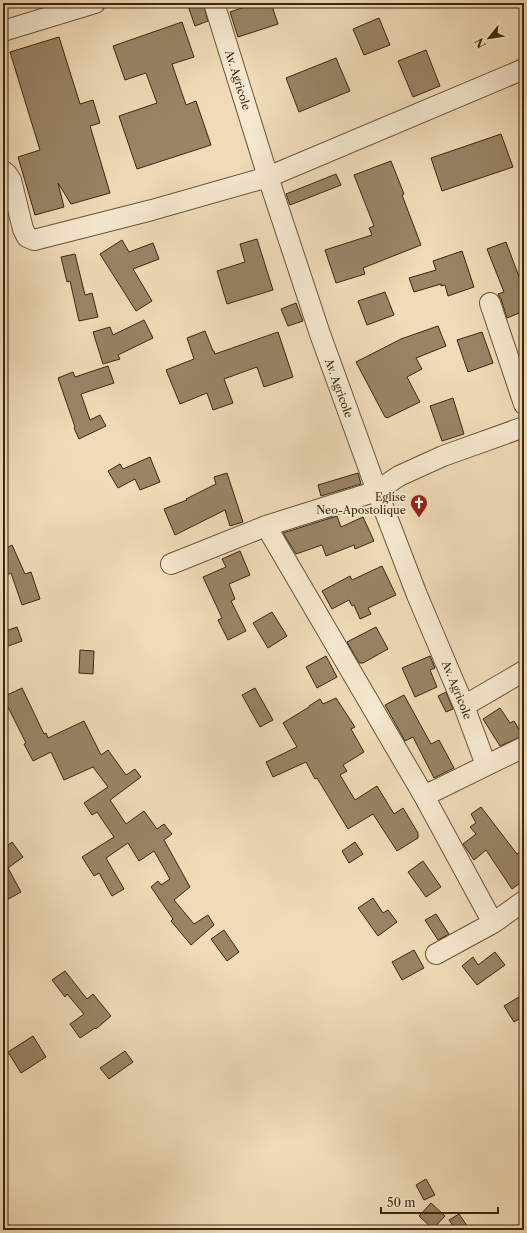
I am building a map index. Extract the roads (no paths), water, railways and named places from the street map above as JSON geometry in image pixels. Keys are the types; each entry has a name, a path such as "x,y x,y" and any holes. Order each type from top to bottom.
{"street":[{"path":"3,32 95,3"},
{"name":"Av. Agricole","path":"214,3 268,177 320,334 377,491 417,595 464,706 486,765"},
{"path":"3,170 11,180 23,229 27,237 34,240 268,177 524,69"},
{"path":"490,303 524,404"},
{"path":"171,564 266,526 377,491 399,476 443,456 524,427"},
{"path":"266,526 424,796 493,923"},
{"path":"464,706 524,671"},
{"path":"424,796 524,747"},
{"path":"436,954 493,923 524,901"}],"place":[{"name":"Eglise Neo-Apostolique","path":"419,518"}]}
